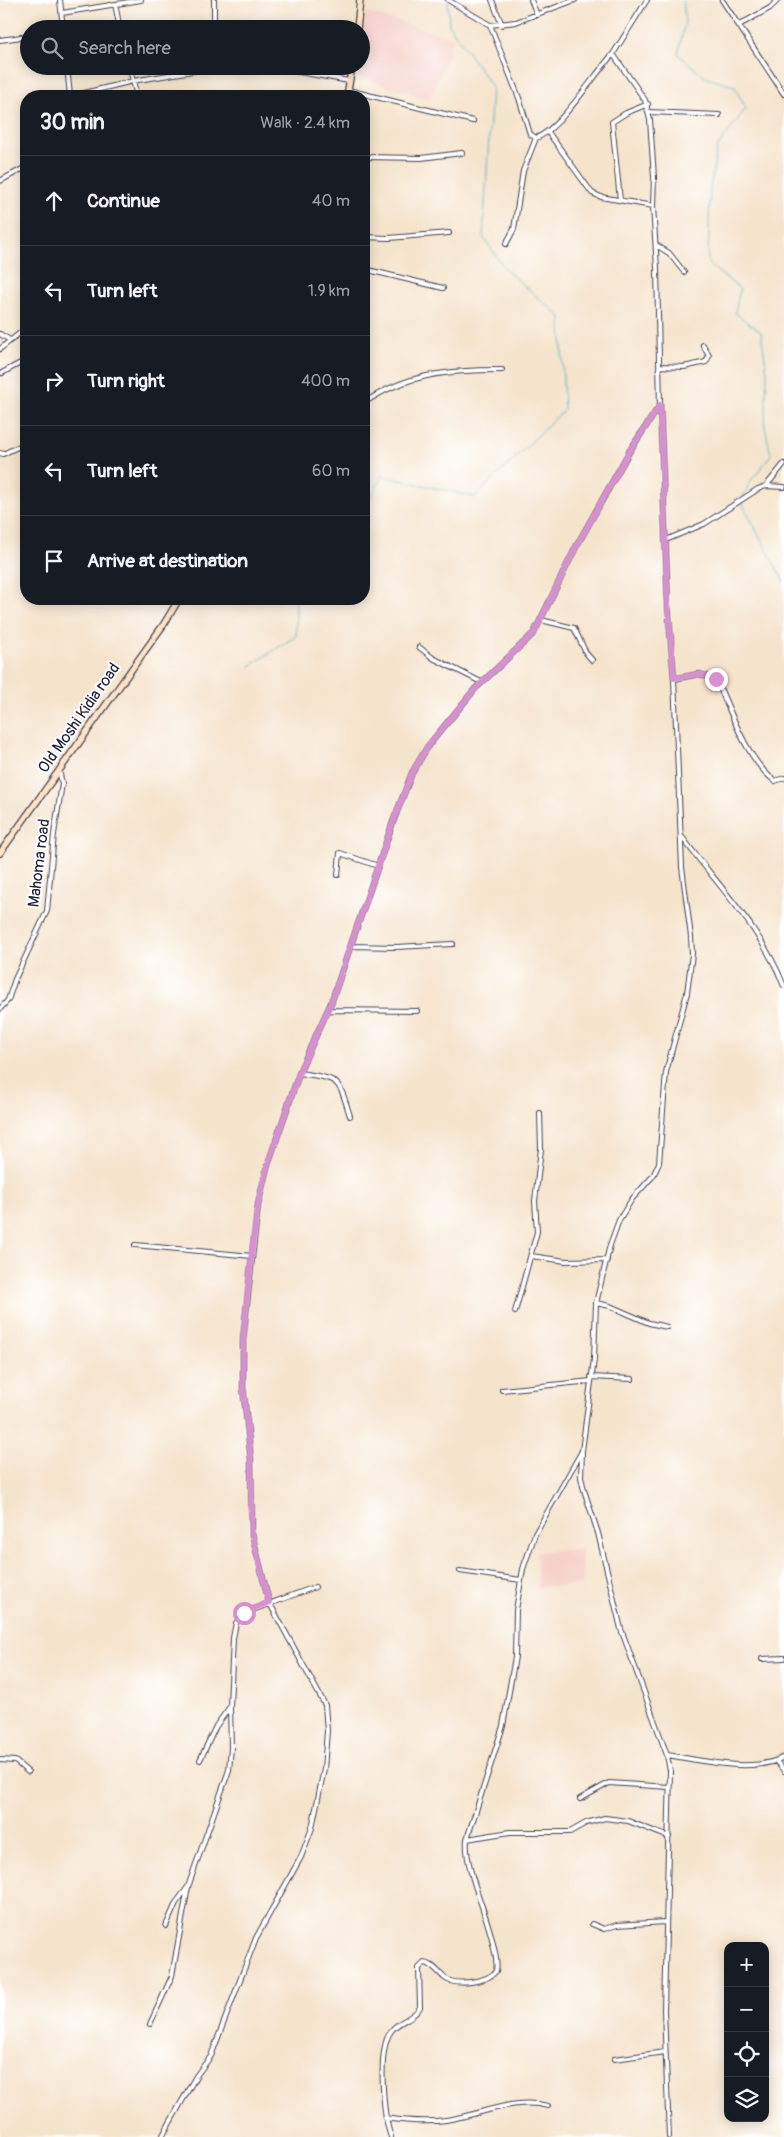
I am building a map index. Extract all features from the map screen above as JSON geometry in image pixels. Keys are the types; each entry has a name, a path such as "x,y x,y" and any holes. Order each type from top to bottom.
{"street":[{"path":"60,0 62,20"},
{"path":"62,13 142,0"},
{"path":"214,0 214,20"},
{"path":"358,20 360,0"},
{"path":"448,0 454,6 490,26 502,25 575,0"},
{"path":"492,0 502,25"},
{"path":"531,0 537,14"},
{"path":"506,244 514,229 523,171 536,138 548,132 613,54 647,0"},
{"path":"722,0 784,94"},
{"path":"738,26 770,8 778,0"},
{"path":"115,4 118,20"},
{"path":"490,26 519,98 530,134 536,138"},
{"path":"0,40 20,37"},
{"path":"613,54 648,104 649,112 654,177 653,206 656,245 660,405 678,792 682,837 682,877 692,954 687,993 666,1072 659,1163 653,1176 632,1199 612,1235 596,1303 595,1349 582,1451 581,1477 600,1541 621,1629 668,1755 669,1837 665,1922 665,2052 670,2137"},
{"path":"68,75 70,90"},
{"path":"131,75 135,90"},
{"path":"98,90 169,75"},
{"path":"316,75 349,81"},
{"path":"348,90 350,75"},
{"path":"370,96 396,100 473,121"},
{"path":"620,200 612,122 626,112 648,104"},
{"path":"649,112 719,115"},
{"path":"548,132 592,193 653,206"},
{"path":"370,158 421,158 462,153"},
{"path":"0,181 20,170"},
{"path":"370,237 382,238 449,234"},
{"path":"656,245 669,254 684,272"},
{"path":"370,270 443,288"},
{"path":"0,349 20,332"},
{"path":"0,334 10,340"},
{"path":"660,366 684,367 706,362 709,356 703,345"},
{"path":"2,372 20,363"},
{"path":"370,399 386,390 428,374 453,370 502,370"},
{"path":"162,2137 196,2076 210,2056 256,1938 305,1849 319,1801 327,1731 325,1705 269,1602 252,1534 251,1460 243,1387 243,1340 261,1188 300,1072 328,1010 412,773 437,735 481,682 528,640 541,620 576,547 629,452 660,405"},
{"path":"0,453 3,454 20,446"},
{"path":"666,540 704,524 766,486 784,464"},
{"path":"766,486 784,487"},
{"name":"Old Moshi Kidia road","path":"0,853 164,624 175,605"},
{"path":"541,620 574,628 586,653 592,660"},
{"path":"419,647 433,658 481,682"},
{"path":"674,678 699,674 716,679 734,719 754,756 772,779 775,781 784,778"},
{"name":"Mahoma road","path":"0,1009 8,1000 15,979 47,911 54,834 62,784 60,770"},
{"path":"682,837 749,922 762,941 784,986"},
{"path":"338,875 340,853 342,852 378,866"},
{"path":"351,946 396,947 453,944"},
{"path":"328,1010 417,1011"},
{"path":"300,1072 336,1081 341,1086 350,1116"},
{"path":"515,1312 537,1232 536,1201 540,1154 540,1113"},
{"path":"135,1246 252,1256"},
{"path":"531,1256 566,1261 607,1260"},
{"path":"596,1303 610,1306 649,1323 668,1327"},
{"path":"502,1390 591,1379 632,1379"},
{"path":"390,2137 385,2118 384,2043 392,2029 412,2016 420,2006 418,1974 421,1965 428,1963 446,1978 453,1981 487,1979 496,1971 496,1958 489,1924 467,1857 467,1838 503,1726 515,1657 516,1610 521,1580 535,1534 582,1451"},
{"path":"460,1571 521,1580"},
{"path":"150,2024 172,1976 188,1887 228,1770 231,1748 230,1707 233,1638 236,1623 244,1613 269,1602 315,1587"},
{"path":"762,1658 784,1658"},
{"path":"200,1760 219,1720 230,1707"},
{"path":"668,1755 746,1765 776,1761 784,1757"},
{"path":"0,1760 15,1761 28,1772"},
{"path":"776,1761 784,1771"},
{"path":"580,1799 609,1783 669,1788"},
{"path":"467,1838 510,1832 570,1832 586,1823 605,1818 628,1821 669,1837"},
{"path":"166,1926 176,1903 188,1887"},
{"path":"592,1924 604,1929 617,1925 665,1922"},
{"path":"614,2059 665,2052"},
{"path":"385,2118 426,2122 447,2120 518,2104 548,2106"}],"shaded area":[{"path":"366,12 454,38 430,99 354,75 370,75 370,20 364,20"},
{"path":"581,1549 583,1584 538,1587 536,1552"}],"waterway":[{"path":"683,0 685,23 678,54 706,78 734,86 746,108 717,148 710,188 708,264 740,289 735,313 761,332 767,373 765,427 771,455 750,482 743,497"},
{"path":"370,500 382,476 475,497 564,410 561,317 506,270 483,237 492,87 449,25 448,1"},
{"path":"741,501 784,582"},
{"path":"250,666 296,636 296,605"}],"route":[{"path":"244,1613 269,1602 255,1554 250,1518 251,1460 249,1426 243,1387 243,1340 253,1241 261,1188 301,1068 331,1003 400,801 412,773 428,746 475,689 534,633 576,547 629,452 660,405 668,605 674,678 705,674 716,679"}]}
